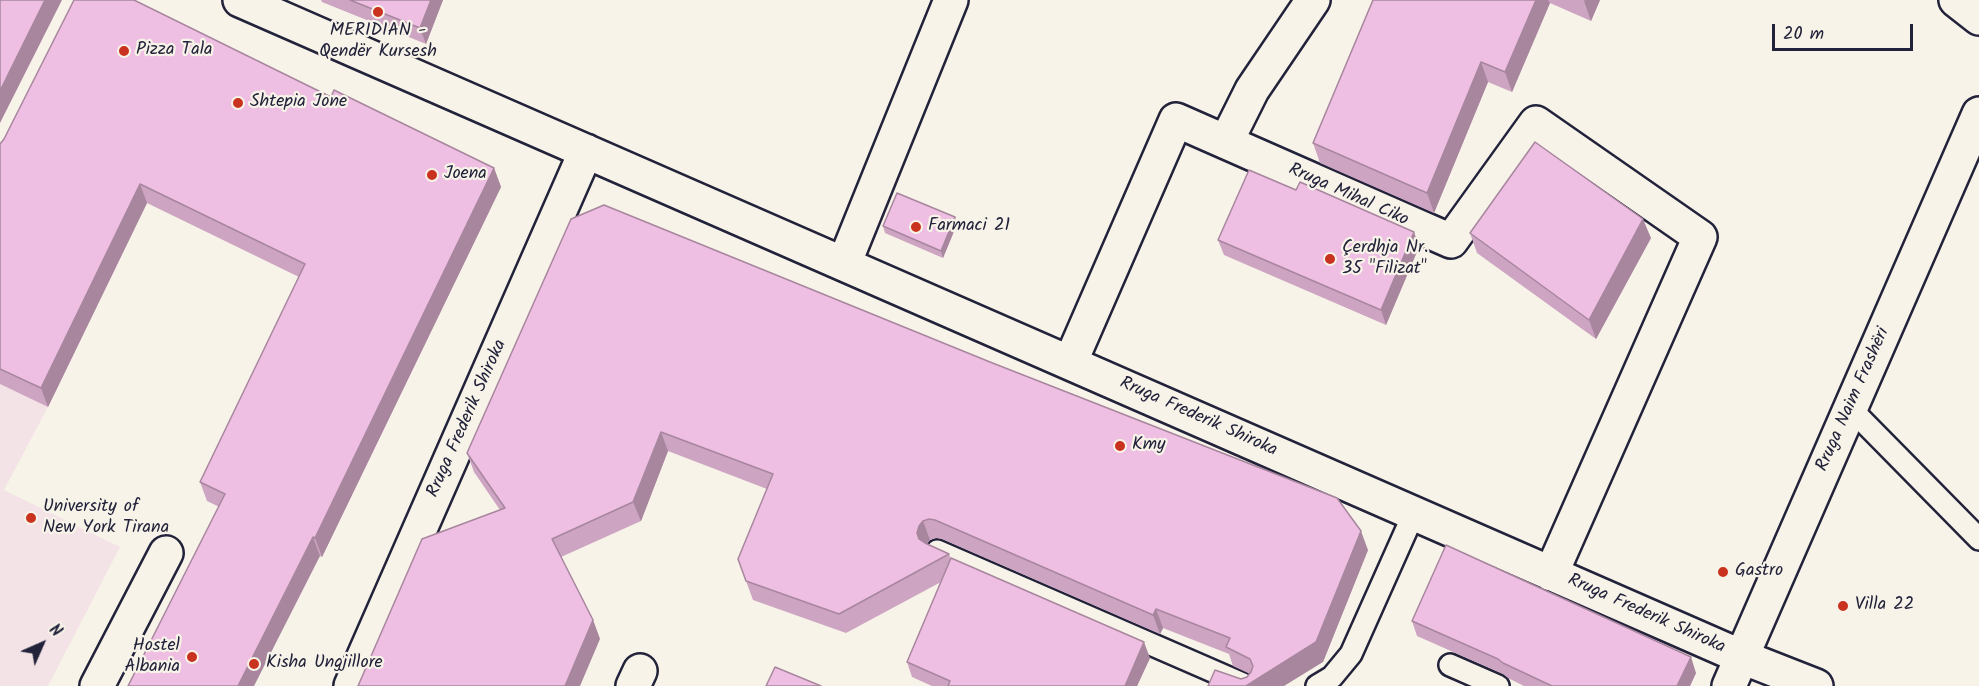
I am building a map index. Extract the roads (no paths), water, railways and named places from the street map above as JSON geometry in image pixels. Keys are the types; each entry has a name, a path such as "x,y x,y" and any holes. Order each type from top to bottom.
{"street":[{"name":"Rruga Frederik Shiroka","path":"240,0 1551,574 1742,657 1816,686"},
{"path":"844,264 951,0"},
{"path":"1226,142 1252,90 1313,0"},
{"path":"1956,0 1979,18"},
{"name":"Rruga Naim Frashëri","path":"1729,686 1979,114"},
{"name":"Rruga Mihal Ciko","path":"1070,363 1176,120 1451,241 1536,123 1700,237"},
{"name":"Rruga Frederik Shiroka","path":"351,686 586,151"},
{"name":"Rruga Frederik Shiroka","path":"1551,574 1700,237"},
{"path":"97,686 166,553"}],"lane":[{"path":"1850,408 1979,539"},
{"path":"1317,686 1332,677 1351,654 1414,513"},
{"path":"937,551 1247,686"},
{"path":"1450,665 1498,686"}],"place":[{"name":"MERIDIAN - Qendër Kursesh","path":"378,12"},
{"name":"Pizza Tala","path":"124,51"},
{"name":"Shtepia Jone","path":"238,103"},
{"name":"Joena","path":"432,175"},
{"name":"Farmaci 21","path":"916,227"},
{"name":"Çerdhja Nr. 35 \"Filizat\"","path":"1330,259"},
{"name":"Kmy","path":"1120,446"},
{"name":"University of New York Tirana","path":"31,518"},
{"name":"Gastro","path":"1723,572"},
{"name":"Villa 22","path":"1843,606"},
{"name":"Hostel Albania","path":"192,657"},
{"name":"Kisha Ungjillore","path":"254,664"}]}
